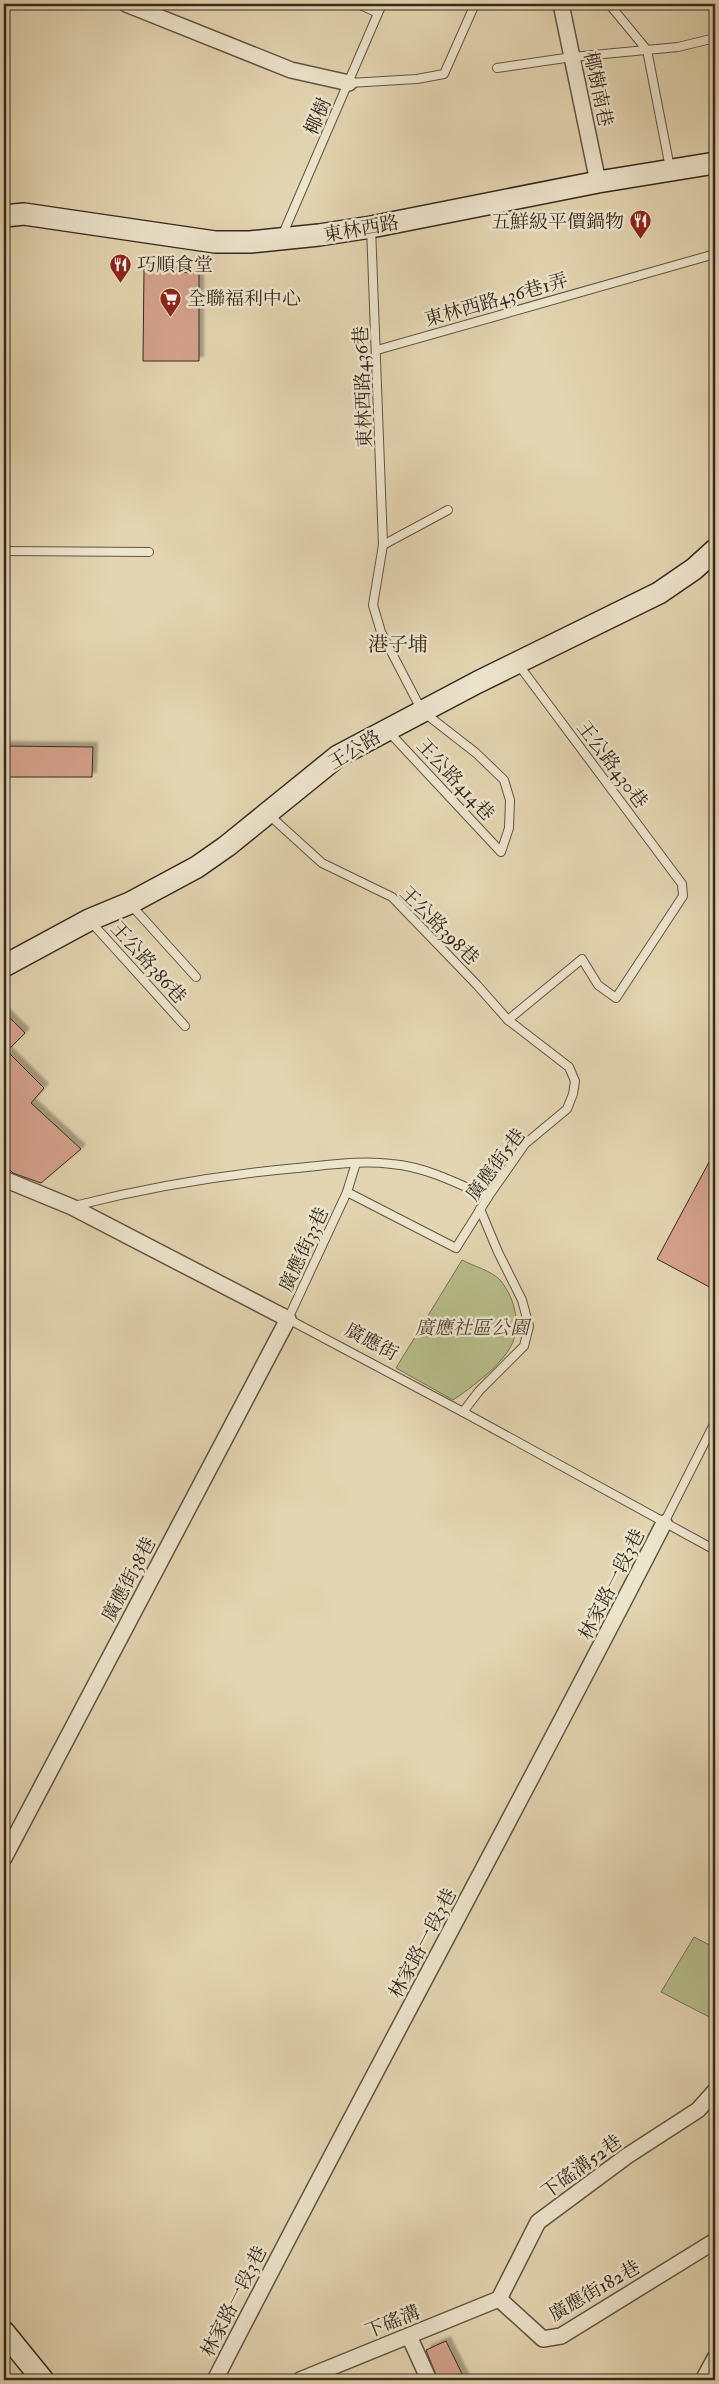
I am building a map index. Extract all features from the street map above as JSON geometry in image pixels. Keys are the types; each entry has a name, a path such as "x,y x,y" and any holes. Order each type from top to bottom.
{"street":[{"path":"126,4 291,70 349,83"},
{"name":"椰樹南巷","path":"561,4 598,182"},
{"name":"東林西路","path":"4,216 24,214 215,242 280,240 372,227 598,182 715,163"},
{"name":"王公路","path":"7,962 90,920 130,903 197,867 338,756 386,729 659,593 694,569 715,550"},
{"name":"廣應街","path":"4,1179 72,1207 288,1319"},
{"name":"廣應街38巷","path":"4,1858 288,1319"},
{"name":"林家路一段3巷","path":"215,2380 570,1707 664,1523"},
{"name":"下磘溝52巷","path":"499,2299 538,2222 627,2156 698,2110 715,2092"},
{"name":"廣應街182巷","path":"499,2299 543,2339 561,2336 715,2241"},
{"name":"下磘溝","path":"300,2380 499,2299"},
{"path":"4,2332 43,2380"},
{"path":"409,2336 429,2380"},
{"path":"703,2380 715,2358"}],"lane":[{"path":"358,4 378,13"},
{"name":"椰樹","path":"280,240 382,4"},
{"path":"349,83 417,79 444,74 475,4"},
{"path":"609,4 647,50 671,170"},
{"path":"497,68 572,57 678,47 715,38"},
{"name":"東林西路436巷","path":"372,227 383,545 373,604 381,632 422,711 476,753 504,780 510,800 509,828 501,852"},
{"name":"東林西路436巷1弄","path":"377,350 715,254"},
{"path":"383,545 448,510"},
{"path":"4,551 149,552"},
{"name":"王公路430巷","path":"508,1020 582,958 598,984 616,998 683,896 682,884 517,663"},
{"name":"王公路414巷","path":"386,729 501,852"},
{"name":"王公路398巷","path":"268,813 322,863 392,897 508,1020"},
{"path":"130,903 196,977"},
{"name":"王公路386巷","path":"90,920 186,1026"},
{"name":"廣應街5巷","path":"456,1248 488,1197 526,1144 567,1108 573,1094 575,1081 569,1067 508,1020"},
{"path":"72,1207 143,1189 224,1176 356,1163 392,1164 424,1170 488,1197"},
{"name":"廣應街33巷","path":"288,1319 348,1192 356,1163"},
{"name":"廣應街33巷","path":"348,1192 456,1248"},
{"path":"463,1412 479,1391 524,1346 529,1326 522,1300 498,1252 480,1209"},
{"name":"廣應街","path":"288,1319 715,1550"},
{"path":"664,1523 715,1422"}],"green space":[{"name":"廣應社區公園","path":"462,1260 487,1271 500,1280 514,1305 516,1324 513,1343 503,1358 483,1378 453,1400 396,1368"},
{"path":"694,1937 715,1948 715,2020 661,1992"}],"building":[{"name":"全聯福利中心","path":"144,268 199,274 199,361 143,361"},
{"path":"4,746 93,747 92,777 4,777"},
{"path":"4,1012 25,1033 7,1051 44,1088 31,1103 81,1149 41,1183 13,1173 4,1164"},
{"path":"715,1151 715,1290 657,1259"},
{"path":"446,2341 465,2380 438,2380 426,2350"}],"place":[{"name":"五鮮級平價鍋物","path":"640,240"},
{"name":"巧順食堂","path":"121,283"},
{"name":"全聯福利中心","path":"171,317"}],"district":[{"name":"港子埔","path":"398,644"}]}
